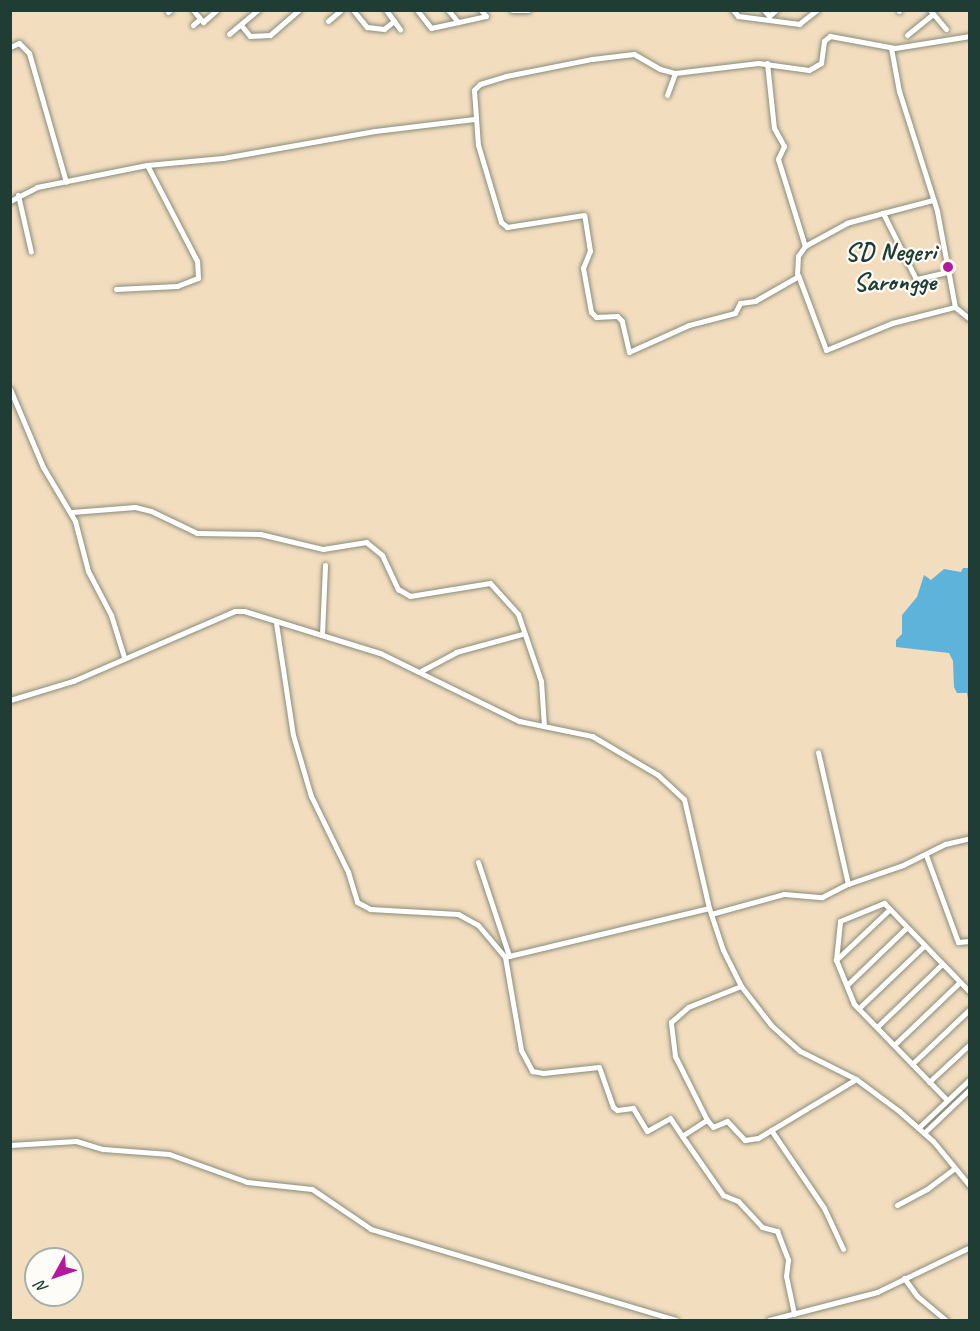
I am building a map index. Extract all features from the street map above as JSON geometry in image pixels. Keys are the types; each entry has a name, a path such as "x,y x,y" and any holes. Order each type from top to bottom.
{"street":[{"path":"194,10 203,22 217,10"},
{"path":"229,34 258,10"},
{"path":"241,25 250,36 270,35 299,10"},
{"path":"328,21 341,10"},
{"path":"353,10 367,27 384,29 394,21"},
{"path":"386,10 400,29"},
{"path":"417,10 431,28 486,16 481,10"},
{"path":"448,10 458,22"},
{"path":"512,10 528,10"},
{"path":"733,10 738,16 799,24 817,10"},
{"path":"764,10 769,16 776,10"},
{"path":"907,35 932,12 946,29"},
{"path":"193,25 200,19"},
{"path":"798,275 755,301 740,303 735,313 689,325 629,352 622,321 616,316 596,317 591,312 583,268 590,251 586,217 580,213 507,226 501,222 477,145 474,119 476,86 506,76 634,54 660,69 675,73 767,63 813,69 821,63 824,41 830,36 891,48 969,36"},
{"path":"10,47 19,43 29,53 66,182"},
{"path":"891,48 899,91 933,200 955,308 969,319"},
{"path":"767,63 774,128 784,146 778,159 805,246"},
{"path":"667,95 675,73"},
{"path":"10,201 18,195 66,182 147,165 224,158 375,131 474,119"},
{"path":"116,289 177,286 198,278 197,261 147,165"},
{"path":"18,195 31,252"},
{"path":"933,200 847,223 805,246 798,256 798,275 826,350 892,323 955,308"},
{"path":"883,213 916,279 947,272"},
{"path":"10,389 43,467 72,512 88,572 111,615 124,657"},
{"path":"72,512 135,507 151,511 197,533 260,534 323,549 354,541 373,544 395,584 405,594 490,583 516,610 522,634 541,681 544,726"},
{"path":"322,635 325,565"},
{"path":"10,700 73,681 124,657 235,611 251,613 276,623 322,635 421,671 507,716 592,736 658,775 684,799 710,911 741,986 784,1039 800,1051 855,1079 918,1128 969,1186"},
{"path":"276,623 293,735 311,796 348,872 357,902 370,909 468,917 507,956"},
{"path":"421,671 456,652 522,634"},
{"path":"818,752 848,884"},
{"path":"507,956 784,894 818,898 848,884 926,855 945,844 969,838"},
{"path":"926,855 958,942 969,941"},
{"path":"478,862 507,956 521,1050 532,1071 543,1073 599,1067 615,1109 633,1108 649,1131 670,1118 723,1195 738,1200 762,1227 777,1231 788,1260 786,1276 794,1314"},
{"path":"947,1100 859,1008 837,960 840,921 884,903 969,992"},
{"path":"837,960 890,909"},
{"path":"847,985 907,927"},
{"path":"859,1008 925,945"},
{"path":"877,1027 942,964"},
{"path":"894,1045 960,982"},
{"path":"741,986 688,1007 671,1022 675,1056 712,1127 728,1122 745,1140 758,1138 855,1079"},
{"path":"912,1064 969,1009"},
{"path":"929,1082 969,1044"},
{"path":"918,1128 969,1078"},
{"path":"924,1133 969,1089"},
{"path":"682,1136 707,1120"},
{"path":"771,1130 824,1208 843,1249"},
{"path":"10,1144 76,1141 103,1149 169,1154 248,1182 312,1189 371,1229 676,1320"},
{"path":"897,1205 927,1189 955,1168"},
{"path":"769,1320 860,1299 969,1247"},
{"path":"904,1278 917,1296 946,1320"}],"water":[{"path":"963,568 970,568 969,705 967,693 957,693 954,687 953,661 949,653 896,647 896,640 902,634 902,615 917,597 924,575 931,580 944,569 961,572"}],"place":[{"name":"SD Negeri Sarongge","path":"948,267"}]}
